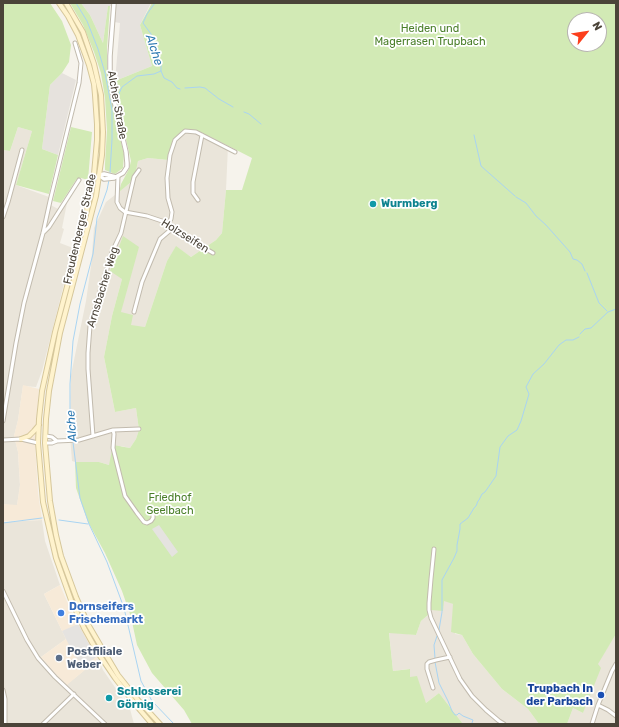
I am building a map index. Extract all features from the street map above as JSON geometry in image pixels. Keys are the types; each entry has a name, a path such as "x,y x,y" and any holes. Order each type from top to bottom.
{"main road":[{"name":"Freudenberger Straße","path":"59,3 78,35 86,56 92,76 97,124 94,174 84,224 57,324 42,391 38,442 43,502 56,558 71,600 88,635 106,666 127,695 152,724"},
{"name":"Freudenberger Straße","path":"66,3 78,22 94,64 102,105 103,132 102,155 96,196 60,333 48,397 46,443 50,501 54,528 61,556 76,598 89,626 110,663 127,686 160,724"},
{"path":"94,174 99,175"},
{"path":"24,438 34,432 39,425"},
{"path":"38,437 46,436"},
{"path":"38,442 46,443"}],"street":[{"name":"Alcher Straße","path":"114,3 110,51 110,74 126,152 127,164 125,170 115,177"},
{"name":"Freudenberger Straße","path":"3,421 24,302 43,233 79,84 81,63 75,42"},
{"path":"168,223 172,219 172,212 168,198 167,178 170,155 175,140 185,131 196,132 234,152"},
{"path":"198,200 193,193 193,182 202,135"},
{"path":"3,217 22,150"},
{"name":"Arnsbacher Weg","path":"92,436 88,369 90,326 112,252 121,233 134,177 139,170"},
{"path":"99,175 106,174 115,177"},
{"path":"99,175 104,179 115,177"},
{"path":"115,177 117,202 120,208 125,212"},
{"name":"Freudenberger Straße","path":"43,233 49,227 79,180"},
{"name":"Holzseifen","path":"125,212 147,216 168,223 213,253"},
{"path":"134,312 142,282 160,239 174,227"},
{"path":"46,443 83,439 113,430 139,429"},
{"path":"113,430 113,448 125,496 144,522 147,523 153,520 153,515"},
{"path":"46,436 52,437 57,441"},
{"path":"3,440 38,437"},
{"path":"24,438 38,442"},
{"path":"434,549 430,613 435,626 460,679 472,696 499,722 504,724"},
{"path":"3,591 35,653 55,677 105,724"},
{"path":"433,688 426,664 428,662 450,657"},
{"path":"592,724 598,705 616,664"},
{"path":"612,671 616,674"},
{"path":"3,690 5,699 5,724"},
{"path":"43,724 74,694"},
{"path":"598,705 616,716"}],"shaded area":[{"path":"81,3 151,3 140,25 152,66 115,81 120,23 114,22 111,6 108,6 103,43 90,15"},
{"path":"62,73 76,80 58,155 42,149 50,85"},
{"path":"18,127 32,131 16,185 49,197 47,203 60,210 67,203 62,228 64,229 60,243 73,248 42,371 36,387 23,386 14,436 18,452 20,485 17,506 3,504 3,150 10,151"},
{"path":"185,129 209,136 228,146 222,233 216,240 191,257 176,247 167,261 145,327 131,326 121,312 122,279 112,316 104,357 115,412 136,408 139,430 136,439 130,448 121,446 109,465 99,462 72,461 70,436 71,375 86,301 94,228 106,202 130,183 136,171 138,161 148,158 167,160 173,141"},
{"path":"23,385 39,389 35,442 38,493 42,520 3,521 3,504 17,505 20,485 18,452 14,436"},
{"path":"42,520 45,541 60,585 44,594 66,639 41,657 67,684 98,659 103,670 130,709 134,724 3,724 3,522"},
{"path":"159,525 178,552 172,557 152,529"},
{"path":"60,585 69,606 98,659 67,685 41,657 66,639 44,594"},
{"path":"444,600 453,604 455,634 462,635 473,654 502,689 528,709 539,724 463,724 439,693 426,703 410,677 409,669 393,671 389,632 416,635 421,621 431,610"},
{"path":"78,624 96,657 84,666 74,655 62,631"},
{"path":"616,634 616,724 567,724 573,708 583,713 597,664"}],"green space":[{"path":"3,3 50,3 62,21 71,45 69,62 62,73 50,85 42,149 58,155 49,194 16,185 32,131 18,127 10,151 3,150"},
{"path":"70,3 81,3 90,15 103,43 108,6 110,6 107,69 124,154 123,168 115,174 105,170 107,130 105,98 101,73 83,25"},
{"path":"152,3 616,3 616,634 598,664 601,668 583,713 573,708 567,724 539,724 528,709 502,689 473,654 462,635 451,632 453,604 444,601 443,611 431,610 421,621 416,635 389,633 393,671 410,669 410,677 417,676 426,703 439,693 463,724 192,724 184,710 152,673 137,645 131,617 122,591 105,553 88,522 76,488 75,462 99,462 109,465 113,445 130,448 136,439 139,430 136,408 115,412 104,357 112,316 122,279 110,271 123,236 139,247 121,312 133,315 131,325 145,327 167,261 176,246 191,257 216,240 222,233 226,190 242,190 252,158 209,136 185,129 173,141 168,160 148,158 138,161 136,171 130,183 119,192 131,161 117,100 115,81 152,66 140,25"},
{"path":"71,127 92,132 88,180 81,178 76,180 61,203 53,201"}],"waterway":[{"path":"76,3 87,21 98,49 105,73 112,110 110,173"},
{"name":"Alche","path":"117,98 122,87 137,76 154,74 161,71 161,65 151,34 143,23 147,14 155,3"},
{"path":"161,71 164,78 172,82 177,88 180,89"},
{"path":"185,88 205,88 219,99 233,107"},
{"path":"244,112 249,114 261,124"},
{"path":"474,135 481,166 515,196"},
{"name":"Alche","path":"72,438 70,417 70,384 73,341 80,304 93,254 97,218 109,180"},
{"path":"516,197 526,203 536,216 570,252 573,259 582,264 585,271"},
{"path":"587,273 599,303 607,311"},
{"path":"580,334 585,329 591,328 608,312 616,309"},
{"path":"439,630 442,612 442,580 457,551 460,524 468,518 482,494 496,476 500,447 508,436 517,430 529,394 526,387 533,374 544,364 559,345 566,340 573,340 579,337"},
{"name":"Alche","path":"73,442 80,498 89,524 107,562 124,608 141,681 152,701 174,724"},
{"path":"3,523 42,518"},
{"path":"59,520 88,524"},
{"path":"435,658 434,645 437,636"},
{"path":"435,662 439,683 452,711 455,715 459,713 473,720 473,724"}],"place":[{"name":"Wurmberg","path":"373,204"},
{"name":"Dornseifers Frischemarkt","path":"61,613"},
{"name":"Postfiliale Weber","path":"59,658"},
{"name":"Trupbach In der Parbach","path":"601,695"},
{"name":"Schlosserei Görnig","path":"109,698"}],"park label":[{"name":"Heiden und Magerrasen Trupbach","path":"430,35"},
{"name":"Friedhof Seelbach","path":"170,504"}]}
